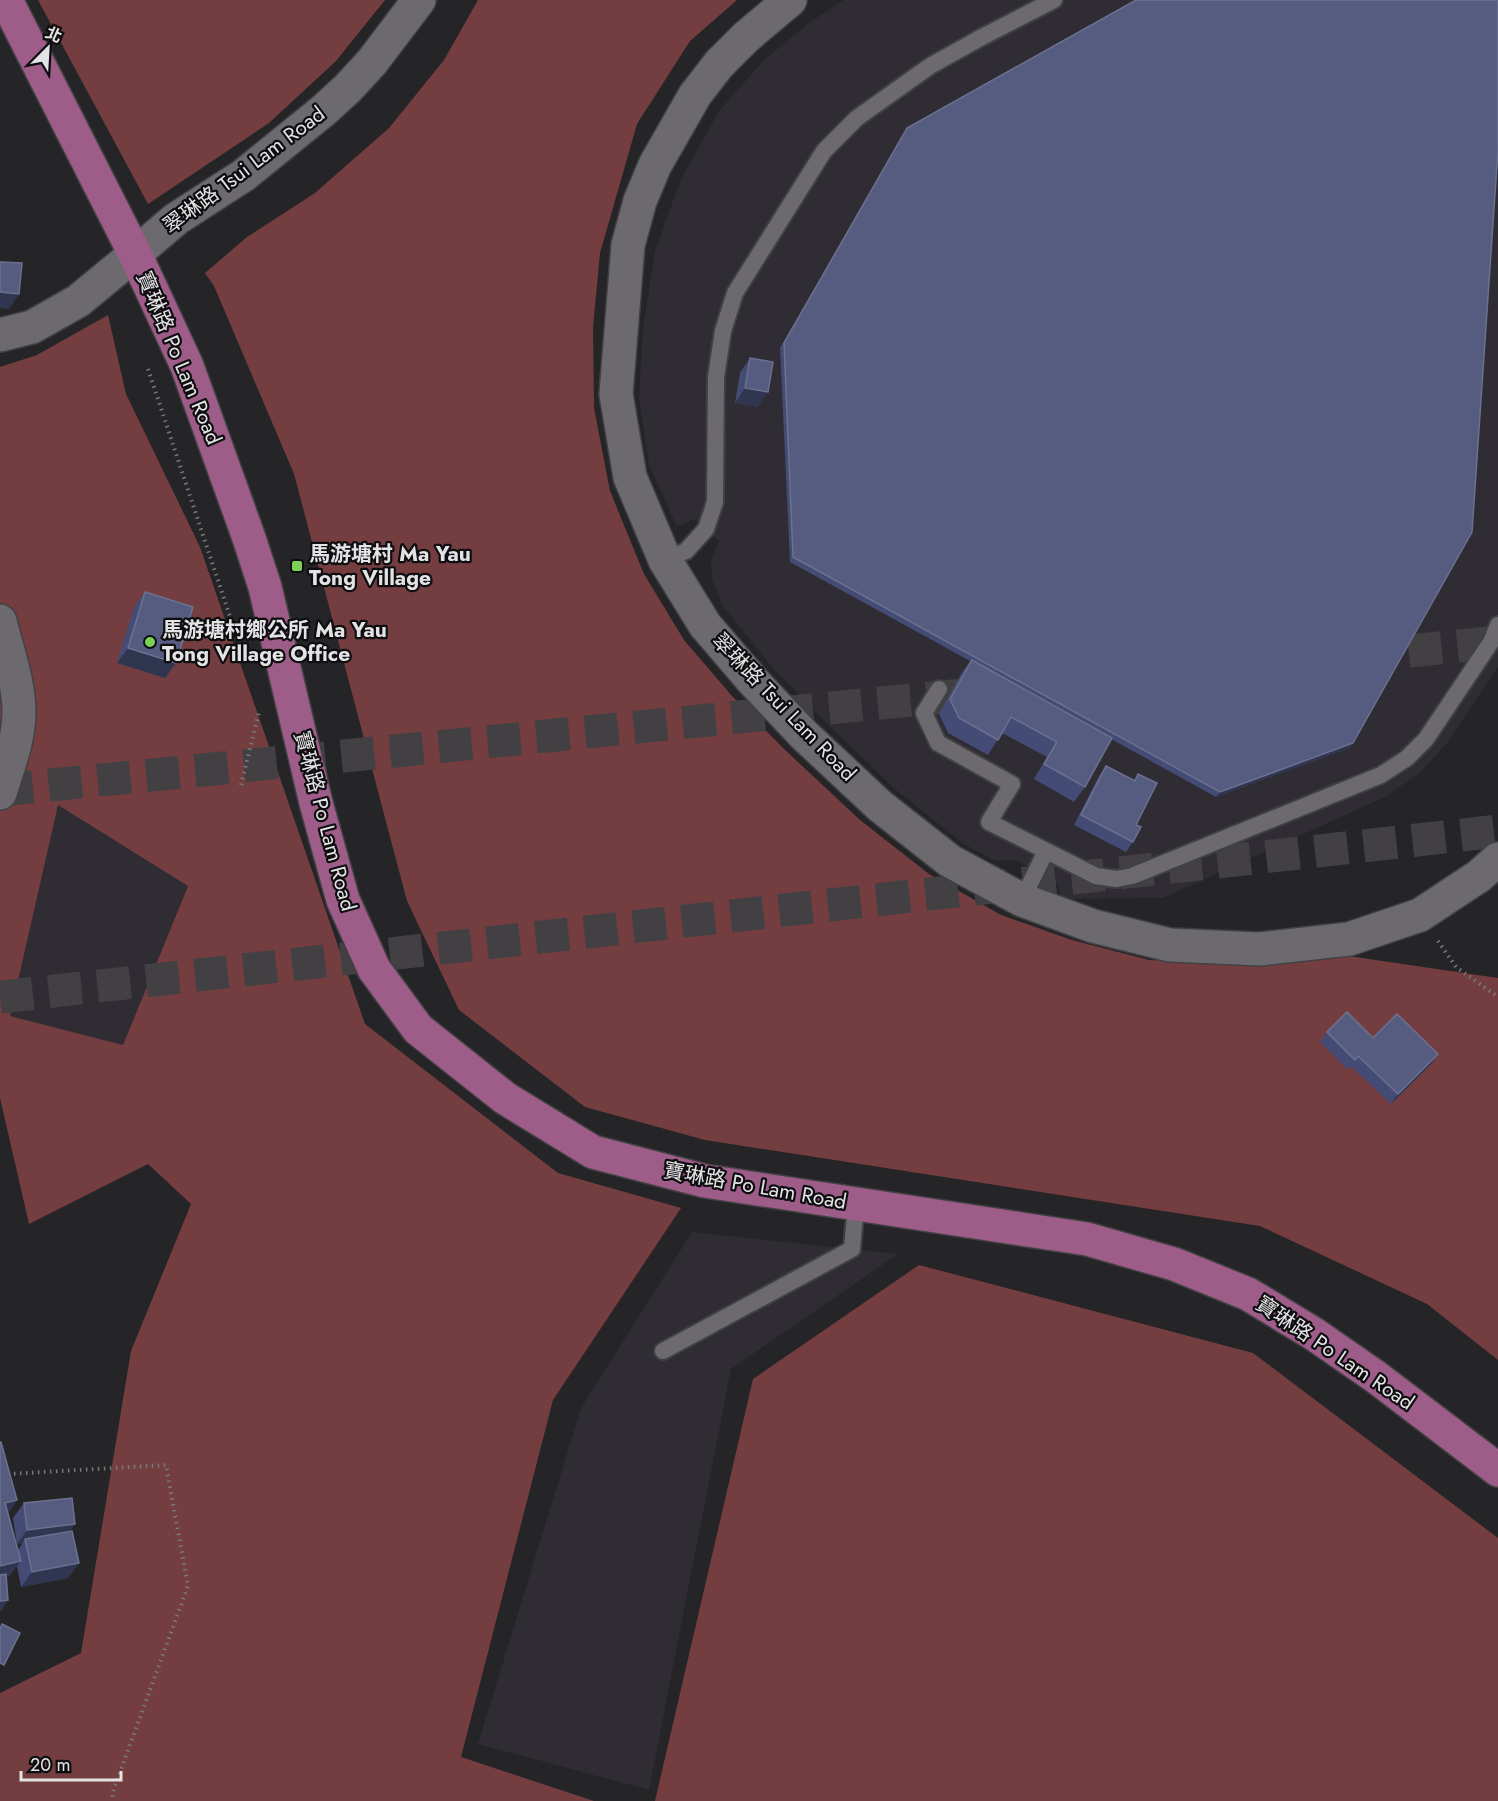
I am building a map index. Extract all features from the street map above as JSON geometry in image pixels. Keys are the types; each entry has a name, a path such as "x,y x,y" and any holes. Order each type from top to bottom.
{"main road":[{"name":"寶琳路 Po Lam Road","path":"6,0 135,254 187,366 265,587 316,803 343,900 374,969 418,1029 505,1098 592,1152 705,1181 1087,1239 1174,1264 1248,1294 1314,1334 1376,1377 1498,1470"}],"street":[{"name":"翠琳路 Tsui Lam Road","path":"0,335 32,327 78,301 176,219 244,175 348,88 372,62 419,0"},
{"name":"翠琳路 Tsui Lam Road","path":"790,0 746,37 719,64 694,95 655,165 640,201 628,245 615,394 630,477 665,560 705,625 803,734 880,806 950,861 1022,900 1093,926 1170,945 1259,949 1349,939 1420,915 1479,876 1498,859"},
{"path":"0,621 19,712 17,739 0,793"}],"lane":[{"path":"665,560 686,551 706,529 715,502 716,377 723,332 735,293 824,152 857,118 930,66 1054,0"},
{"path":"939,689 924,713 938,743 1012,784 989,822 1096,876 1116,879 1132,876 1380,775 1407,758 1426,739 1491,642 1498,625"},
{"path":"1022,900 1046,851"},
{"path":"663,1351 852,1249 856,1204"}],"path":[{"path":"148,369 249,673"},
{"path":"241,785 260,707"},
{"path":"1420,915 1456,967 1498,998"},
{"path":"5,1465 6,1474 166,1465 188,1586 112,1794 114,1801"}],"shaded area":[{"path":"38,0 385,0 336,61 269,123 148,204"},
{"path":"478,0 737,0 690,41 637,124 600,253 593,327 594,408 610,491 644,574 684,640 732,696 783,748 860,820 929,874 1001,915 1072,940 1149,960 1238,963 1328,953 1498,978 1498,1360 1427,1304 1260,1226 705,1140 585,1107 459,1010 407,901 294,474 214,286 205,273 247,237 315,193 389,128 444,60"},
{"path":"844,0 1498,0 1498,667 1447,743 1420,773 1385,797 1163,898 1062,899 1057,883 1016,860 995,861 964,844 896,790 819,716 768,662 723,606 712,580 711,560 719,541 694,519 677,527 649,465 639,398 643,328 655,251 681,179 719,111 764,60 810,22"},
{"path":"108,315 126,394 200,547 365,1024 558,1173 681,1208 553,1400 461,1757 594,1801 0,1801 0,1693 81,1653 131,1351 191,1204 148,1164 29,1224 0,1098 0,367 37,355","holes":["58,805 188,886 123,1045 10,1016"]},
{"path":"58,805 188,885 123,1045 9,1016"},
{"path":"692,1232 898,1254 731,1369 649,1790 478,1744 581,1408"},
{"path":"919,1265 1253,1353 1498,1538 1498,1801 655,1801 753,1379"}],"building":[{"path":"1136,0 1498,0 1498,150 1472,532 1353,743 1220,792 793,557 784,343 907,128"},
{"path":"0,262 22,263 19,294 0,292"},
{"path":"750,358 773,362 768,392 745,388"},
{"name":"馬游塘村鄉公所 Ma Yau Tong Village Office","path":"145,592 193,607 176,663 128,648"},
{"path":"972,660 1112,738 1085,787 1044,764 1057,742 1011,717 998,740 959,718 950,699"},
{"path":"1106,766 1135,781 1138,774 1157,783 1136,825 1141,827 1133,842 1081,815"},
{"path":"1347,1012 1373,1038 1397,1014 1438,1054 1398,1094 1358,1056 1355,1060 1327,1032"},
{"path":"0,1442 17,1500 5,1503 21,1561 0,1566"},
{"path":"72,1498 75,1524 27,1530 24,1503"},
{"path":"72,1531 79,1563 32,1572 25,1539"},
{"path":"6,1574 8,1600 0,1601 0,1575"},
{"path":"2,1624 20,1633 4,1665 0,1663"}],"tunnel":[{"path":"1360,656 1498,642"},
{"path":"0,790 992,692"},
{"path":"0,997 1498,831"}],"place":[{"name":"馬游塘村 Ma Yau Tong Village","path":"297,566"},
{"name":"馬游塘村鄉公所 Ma Yau Tong Village Office","path":"150,642"}]}
